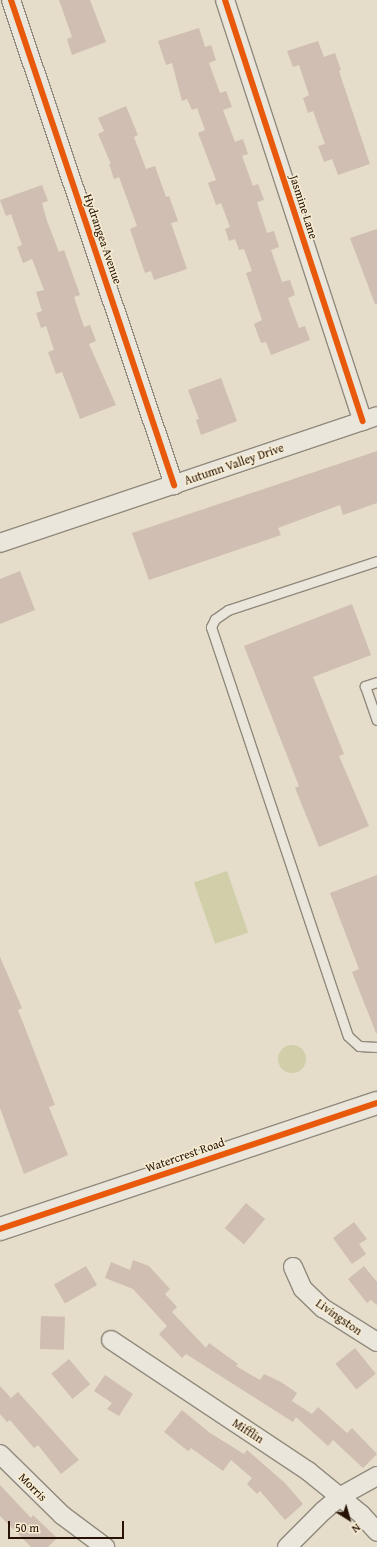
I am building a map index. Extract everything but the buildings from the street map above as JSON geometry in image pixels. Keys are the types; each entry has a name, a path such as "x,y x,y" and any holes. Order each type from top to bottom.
{"street":[{"name":"Hydrangea Avenue","path":"11,0 174,485"},
{"name":"Jasmine Lane","path":"225,0 370,418"},
{"name":"Autumn Valley Drive","path":"0,544 370,418"},
{"name":"Watercrest Road","path":"0,1228 377,1103"},
{"name":"Livingston","path":"293,1267 303,1289 323,1308 377,1342"},
{"name":"Mifflin","path":"111,1340 308,1471 341,1496 377,1532"},
{"name":"Morris","path":"0,1454 62,1516 105,1547"},
{"path":"287,1547 323,1511 341,1496 377,1476"}],"lane":[{"path":"377,561 228,610 215,619 211,627 348,1036 359,1046 377,1047"},
{"path":"377,682 365,686 377,720"}],"green space":[{"path":"227,871 248,932 215,944 194,882"},
{"path":"292,1045 302,1049 306,1059 302,1069 292,1073 282,1069 278,1059 282,1049"}],"cycle path":[{"path":"11,0 174,485"},
{"path":"225,0 363,421"},
{"path":"0,1229 377,1103"}]}
